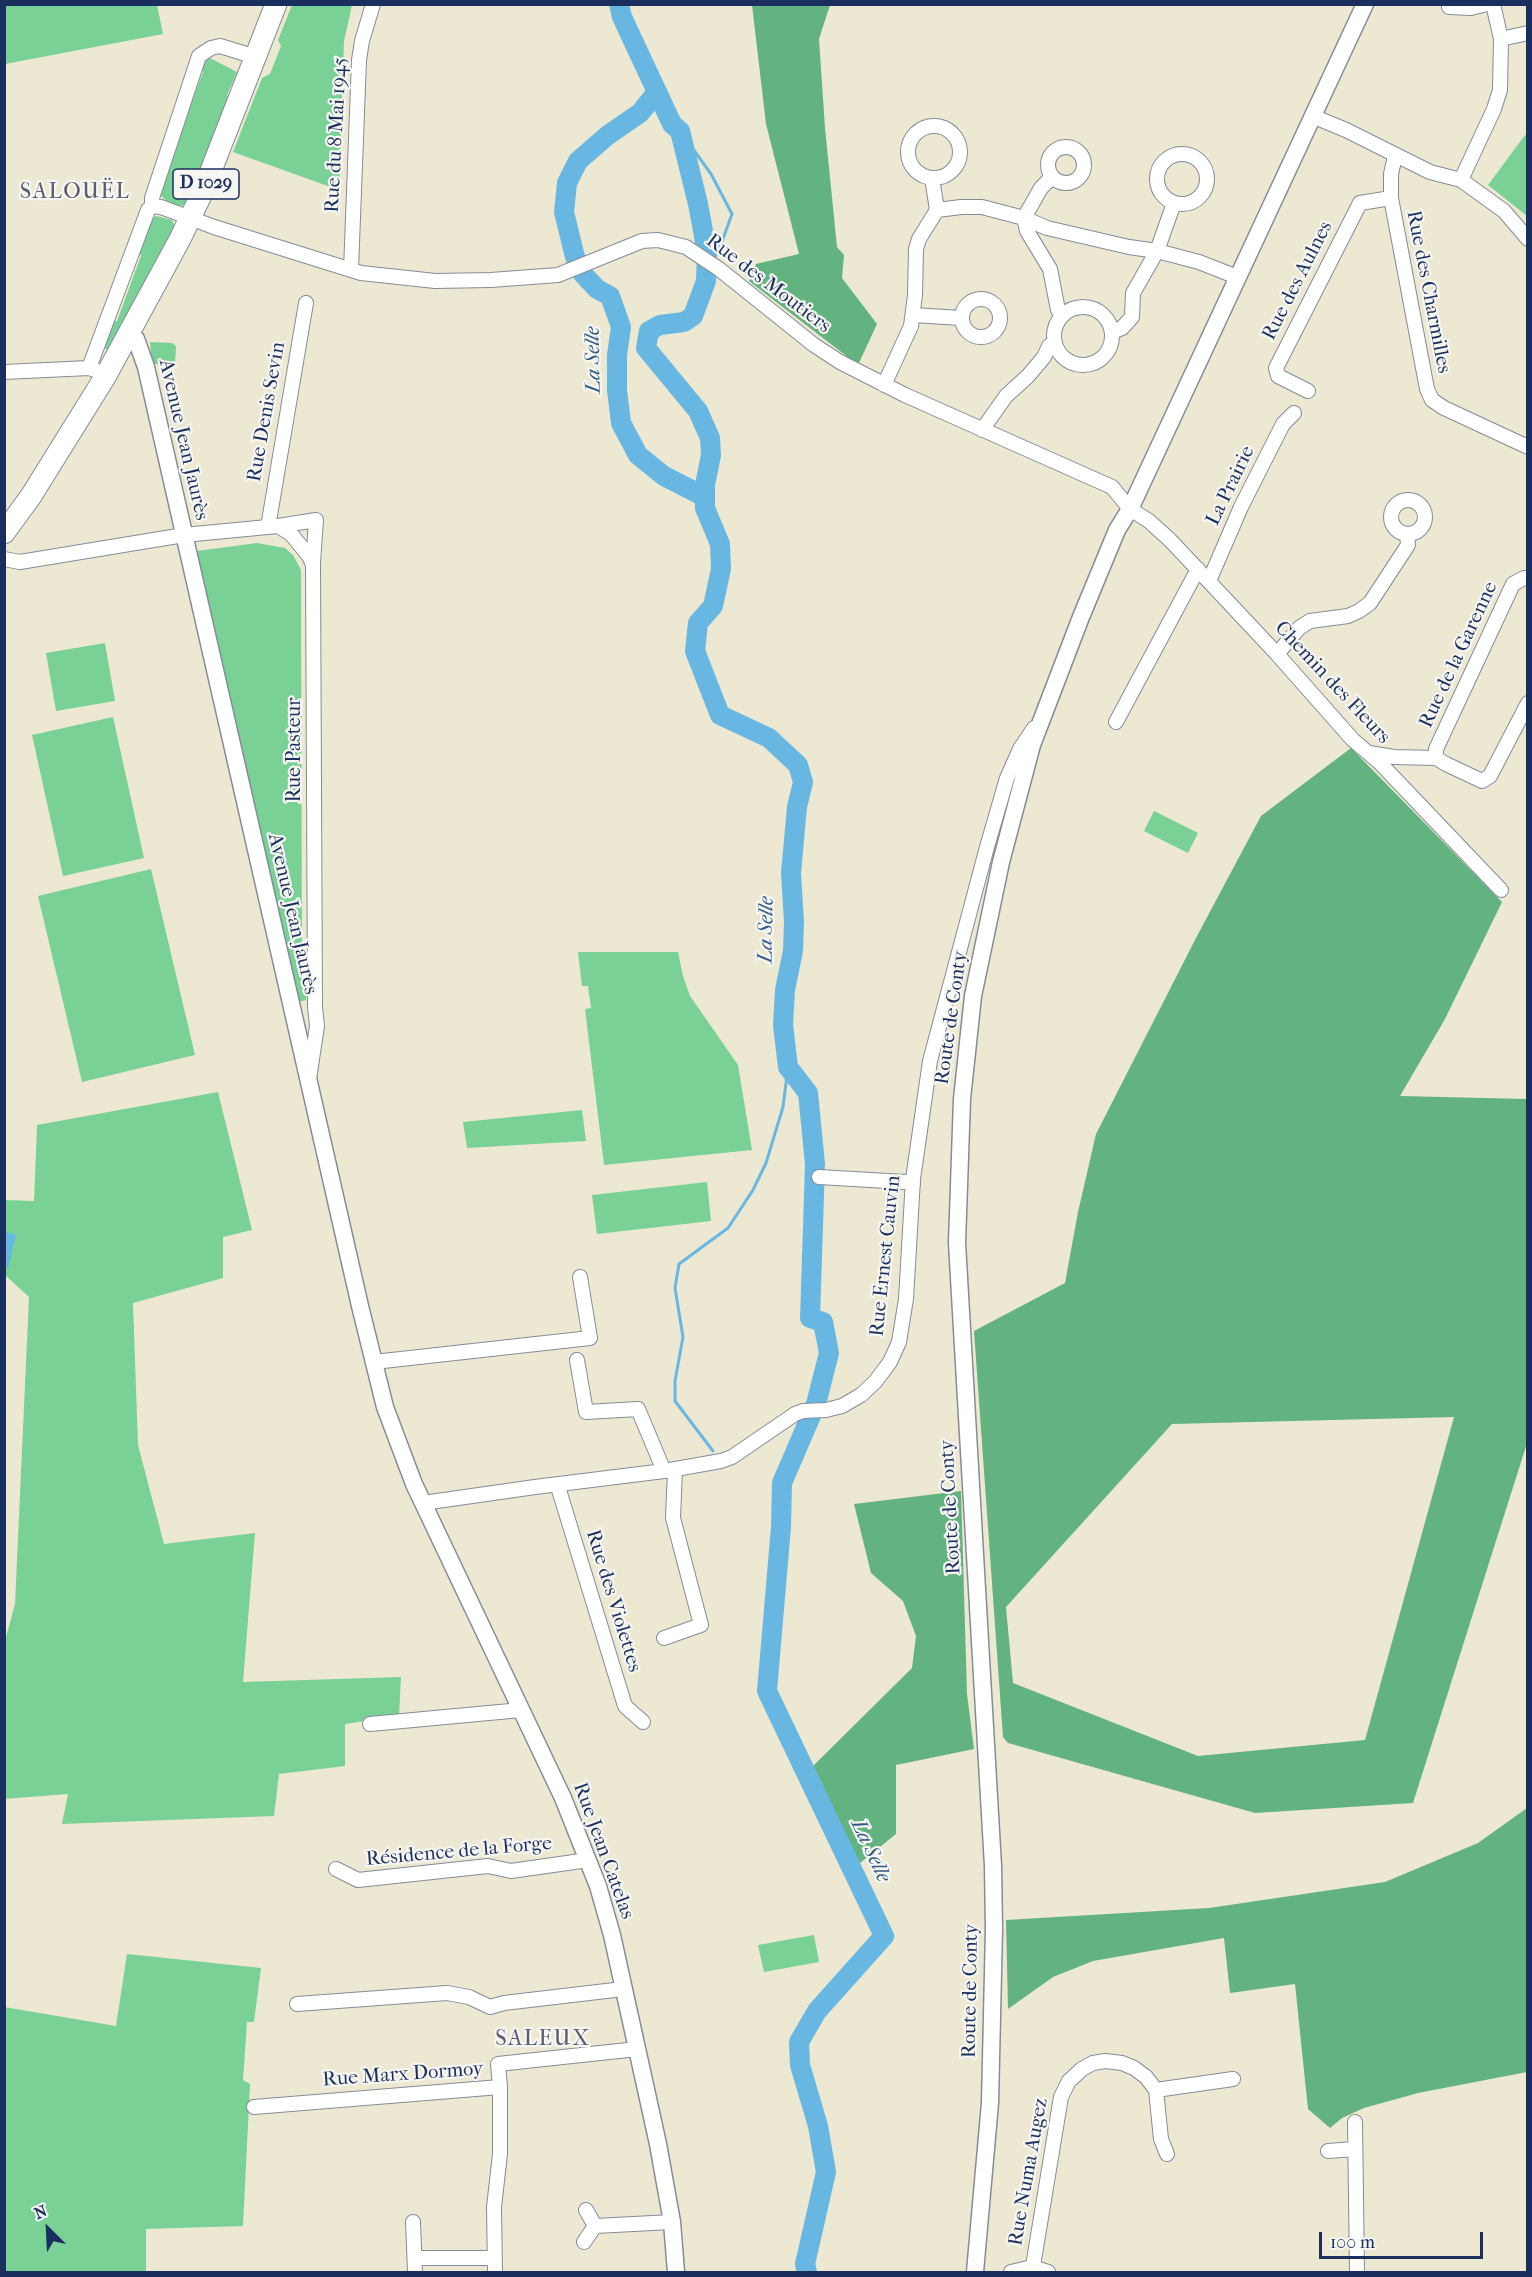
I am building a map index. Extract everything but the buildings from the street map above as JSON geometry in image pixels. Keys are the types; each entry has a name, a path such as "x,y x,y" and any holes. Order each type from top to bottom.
{"main road":[{"name":"D 1029","path":"4,533 31,496 97,372 125,340 191,218 276,4"}],"street":[{"name":"Rue du 8 Mai 1945","path":"351,270 358,60 373,4"},
{"name":"Route de Conty","path":"975,2272 990,2103 993,2019 993,1866 957,1255 962,1099 973,996 1028,745 1117,530 1130,508 1365,4"},
{"path":"1449,7 1471,8 1487,4"},
{"path":"1461,180 1494,109 1500,90 1501,39 1493,4"},
{"path":"1501,39 1527,33"},
{"path":"4,372 97,372 199,56 211,48 220,46 256,57"},
{"path":"1312,116 1346,130 1430,172 1461,180 1504,212 1527,239"},
{"name":"Rue des Charmilles","path":"1395,156 1391,174 1391,198 1427,389 1432,400 1444,408 1527,447"},
{"path":"1052,177 1041,188 1024,218 1028,231 1050,269 1058,310 1062,315"},
{"path":"884,385 911,326 916,249 919,238 937,210 932,178"},
{"name":"Rue des Aulnes","path":"1308,391 1278,376 1276,368 1360,203 1391,198"},
{"path":"1112,332 1122,328 1132,317 1133,293 1157,251 1174,203"},
{"name":"Rue des Moutiers","path":"152,206 361,273 435,281 558,275 572,272 642,241 658,240 674,244 698,253 814,345 840,362 884,385 1112,487 1130,508"},
{"path":"937,210 982,207 1024,218 1047,228 1198,262 1237,277"},
{"name":"Rue Denis Sevin","path":"273,526 306,303"},
{"path":"1088,307 1104,316 1112,332 1112,341 1108,351 1102,359 1093,364 1083,366 1065,360 1054,344 1054,328 1062,315 1070,310 1088,307"},
{"path":"913,315 961,318"},
{"name":"Avenue Jean Jaurès","path":"125,340 146,367 374,1362 388,1418 423,1503"},
{"path":"982,430 1006,396 1028,376 1044,357 1049,346 1054,344"},
{"name":"La Prairie","path":"1209,581 1241,507 1283,424 1294,413"},
{"name":"Chemin des Fleurs","path":"1130,508 1149,521 1198,569 1367,753 1379,762 1501,890"},
{"name":"Rue Pasteur","path":"273,526 316,520 313,565 315,1007 317,1026 309,1081"},
{"path":"4,559 20,562 184,535 273,526 300,544 313,565"},
{"path":"1277,654 1299,628 1310,621 1348,616 1370,603 1408,545 1407,534"},
{"path":"1116,722 1198,569"},
{"name":"Rue de la Garenne","path":"1436,758 1436,749 1513,584 1527,578"},
{"name":"Rue de la Garenne","path":"1367,753 1394,757 1436,758 1482,781 1490,777 1527,703"},
{"name":"Rue Ernest Cauvin","path":"423,1503 670,1471 721,1461 732,1457 798,1413 842,1406 861,1395 880,1375 899,1342 906,1299 913,1184 930,1061 1007,778 1028,745"},
{"path":"293,1011 315,1007"},
{"path":"819,1177 913,1184"},
{"path":"374,1362 590,1338 580,1277"},
{"path":"577,1360 586,1412 638,1409 670,1471 673,1518 701,1625 664,1638"},
{"name":"Rue des Violettes","path":"559,1484 625,1706 643,1722"},
{"name":"Rue Jean Catelas","path":"423,1503 563,1798 607,1913 658,2144 672,2222 676,2272"},
{"path":"370,1724 521,1710"},
{"name":"Résidence de la Forge","path":"336,1869 358,1880 488,1866 511,1871 588,1860"},
{"path":"297,2004 447,1993 470,1997 490,2007 504,2003 623,1989"},
{"name":"Rue Marx Dormoy","path":"254,2107 500,2087 498,2064 637,2049"},
{"name":"Rue Numa Augez","path":"1011,2272 1040,2271 1060,2097 1069,2081 1082,2069 1093,2063 1105,2061 1122,2063 1134,2068 1146,2077 1156,2090"},
{"path":"1167,2154 1161,2139 1156,2090 1233,2079"},
{"path":"495,2272 494,2207 500,2154 500,2087"},
{"path":"1355,2122 1358,2272"},
{"path":"1328,2151 1355,2149"},
{"path":"586,2210 595,2226"},
{"path":"414,2222 415,2265 494,2258"},
{"path":"595,2226 672,2222"},
{"path":"584,2242 595,2226"}],"green space":[{"path":"5,4 157,5 163,34 5,64"},
{"path":"292,5 352,5 344,41 339,190 233,152 262,78 270,74 281,46 278,40"},
{"path":"752,5 830,5 819,39 837,247 844,255 842,278 877,324 858,365 749,281 756,264 799,254 766,124"},
{"path":"208,57 237,72 227,95 231,98 191,199 184,205 177,206 160,195 160,184 203,72 201,70"},
{"path":"1525,135 1528,137 1527,216 1488,185"},
{"path":"156,216 172,220 175,228 143,292 107,350 103,346 112,321 117,321 141,256 139,252 150,220"},
{"path":"150,342 172,343 176,346 175,364 172,367 152,363"},
{"path":"257,543 285,548 293,555 301,570 302,988 307,988 306,1000 299,1002 197,551"},
{"path":"105,643 115,701 56,711 46,653"},
{"path":"113,717 144,858 63,876 32,735"},
{"path":"1351,748 1502,902 1445,1019 1400,1096 1527,1099 1527,1443 1413,1803 1255,1813 1008,1743 1003,1737 974,1331 1065,1283 1096,1134 1261,816","holes":["1454,1417 1365,1740 1198,1756 1013,1683 1006,1607 1172,1424"]},
{"path":"1154,811 1198,833 1188,853 1144,831"},
{"path":"151,869 195,1055 82,1082 38,896"},
{"path":"578,952 678,952 690,996 738,1065 752,1150 604,1165 585,1009 591,1008 588,986 582,986"},
{"path":"218,1092 252,1230 223,1237 223,1278 133,1303 138,1445 164,1544 255,1533 243,1682 401,1677 399,1716 345,1724 345,1766 279,1774 274,1816 62,1824 68,1794 4,1799 5,1641 15,1604 29,1297 5,1275 5,1200 34,1201 37,1125"},
{"path":"582,1110 586,1141 467,1148 463,1122"},
{"path":"707,1182 711,1221 597,1234 592,1195"},
{"path":"961,1491 967,1694 974,1749 896,1765 896,1834 855,1867 810,1769 912,1668 916,1636 903,1601 871,1573 854,1504"},
{"path":"1527,1808 1527,2072 1418,2093 1364,2108 1342,2118 1330,2128 1308,2109 1295,1984 1230,1993 1224,1938 1093,1961 1053,1977 1008,2009 1006,1920 1209,1908 1385,1882 1478,1843"},
{"path":"814,1935 819,1962 764,1972 758,1945"},
{"path":"127,1954 261,1968 254,2022 247,2022 243,2080 250,2084 243,2226 146,2229 146,2272 5,2272 4,2007 116,2026"}],"water":[{"path":"5,1232 16,1235 8,1268 5,1266"}],"waterway":[{"name":"La Selle","path":"619,4 622,17 672,124 680,131 707,252 706,281 693,316 684,322 660,325 649,331 646,348 698,411 710,438 711,455 705,485 705,508 720,544 721,569 713,606 698,623 695,651 720,715 769,738 798,765 803,782 797,807 791,873 793,951 785,990 783,1025 788,1067 808,1093 815,1164 810,1318 823,1322 829,1353 816,1404 782,1483 781,1527 767,1691 884,1936 817,2011 799,2042 800,2065 818,2126 826,2172 805,2264 807,2272"},
{"name":"La Selle","path":"657,92 640,113 608,135 578,161 567,183 564,212 575,257 583,274 597,289 610,296 621,327 617,355 617,390 621,423 638,455 664,476 705,497"},
{"path":"680,131 711,174 732,214 720,247 707,252"},
{"path":"713,1451 675,1401 675,1381 683,1337 675,1288 679,1264 728,1228 753,1190 766,1163 783,1107 788,1067"}],"district":[{"name":"SALOUËL","path":"75,193"},
{"name":"SALEUX","path":"543,2040"}]}
